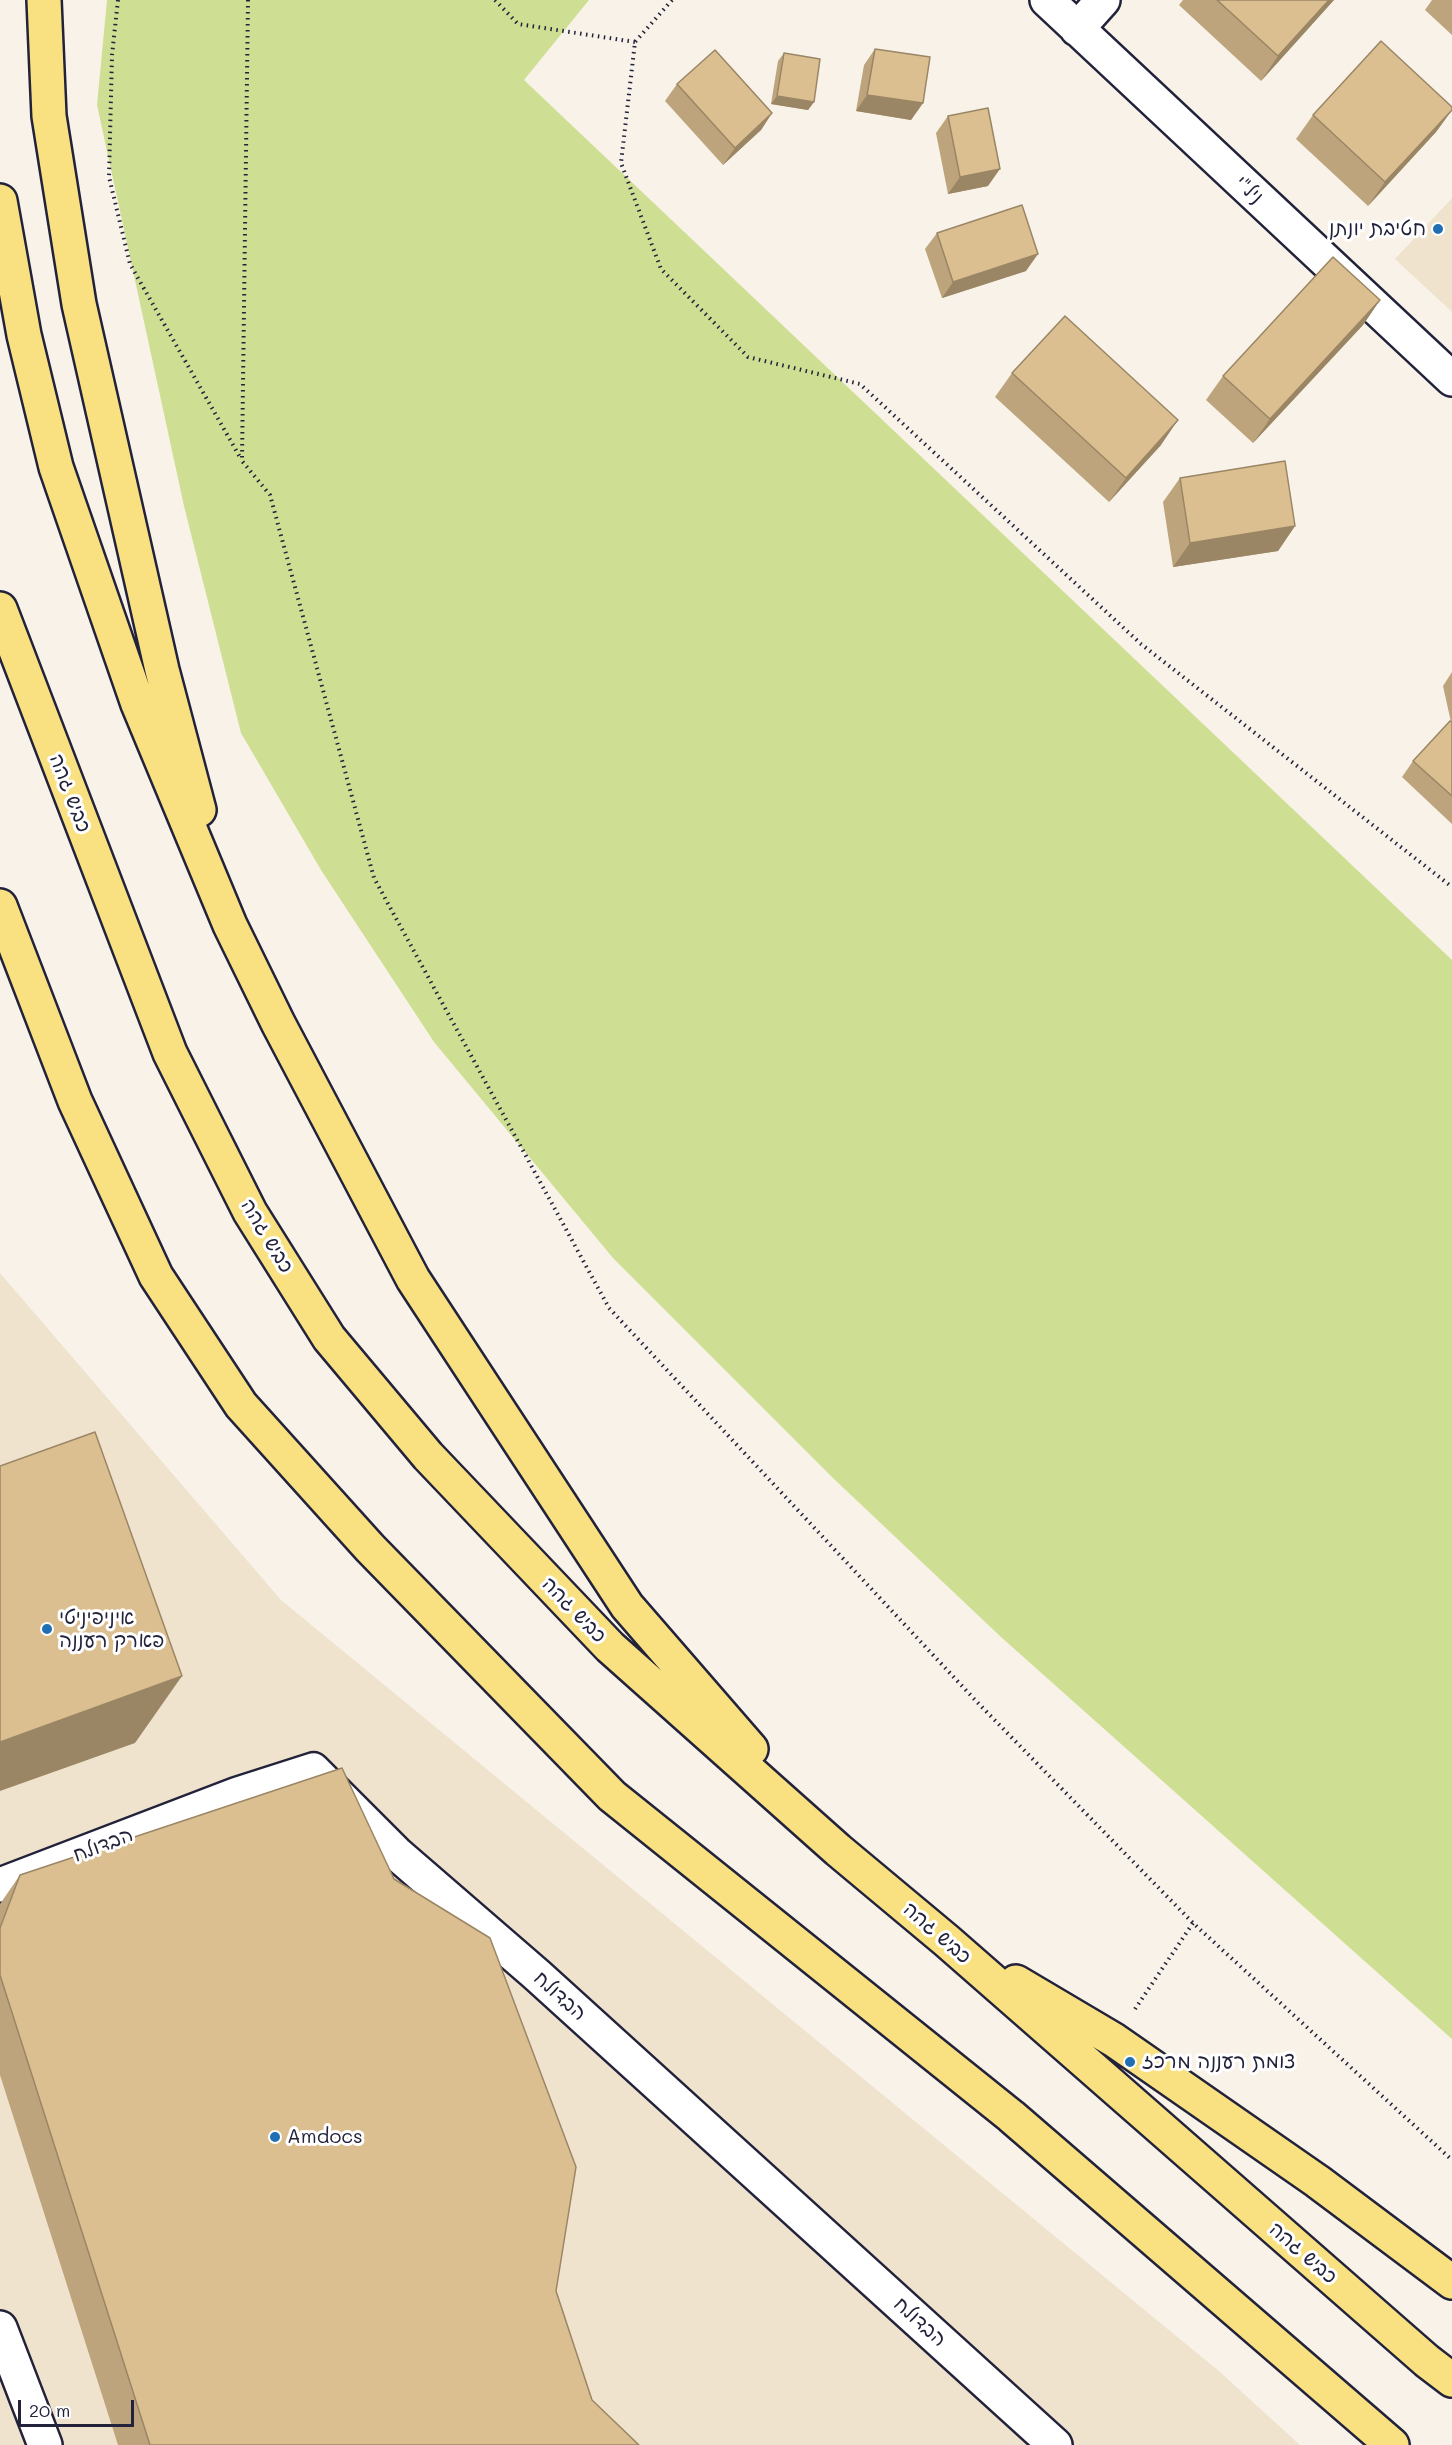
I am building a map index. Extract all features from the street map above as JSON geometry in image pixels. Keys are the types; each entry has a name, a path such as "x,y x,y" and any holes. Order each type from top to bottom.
{"highway":[{"path":"44,0 49,116 79,304 162,670 230,925"},
{"path":"0,201 24,335 56,467 138,704 230,925 278,1023 413,1279 627,1606 838,1850"},
{"name":"כביש גהה","path":"0,609 170,1053 250,1212 329,1338 428,1456 610,1647 838,1850 947,1941 1427,2361 1452,2380"},
{"path":"0,906 75,1101 156,1276 241,1405 370,1548 612,1796 1011,2116 1392,2445"},
{"path":"947,1941 1114,2040 1317,2181 1452,2282"}],"street":[{"name":"ניל\"י","path":"1047,0 1452,379"},
{"path":"1077,29 1103,0"},
{"name":"הבדולח","path":"0,1885 238,1794 313,1770 396,1853 537,1975 1054,2445"},
{"path":"0,2328 45,2445"}],"path":[{"path":"117,0 112,55 109,177 130,264 242,461 270,495 374,878 609,1308 977,1702 1193,1923 1452,2160"},
{"path":"242,461 248,0"},
{"path":"495,0 518,24 635,42"},
{"path":"672,0 635,42 621,163 661,269 748,357 860,384 1141,644 1452,887"},
{"path":"1114,2040 1193,1923"}],"shaded area":[{"name":"חטיבת יונתן","path":"1452,198 1452,312 1395,259"},
{"path":"0,1273 281,1600 1220,2372 1300,2445 0,2445"}],"green space":[{"path":"107,0 589,0 524,80 1452,960 1452,2039 1001,1637 833,1478 613,1258 434,1042 321,870 241,733 184,506 97,105"}],"building":[{"path":"1217,0 1329,0 1278,56"},
{"path":"1381,41 1452,107 1452,110 1385,182 1313,115"},
{"path":"875,49 930,57 923,103 867,95"},
{"path":"715,50 772,113 735,148 677,84"},
{"path":"784,53 820,59 814,102 777,96"},
{"path":"988,108 1000,169 960,177 948,116"},
{"path":"1022,205 1038,254 953,282 937,233"},
{"path":"1333,257 1380,300 1270,419 1223,376"},
{"path":"1065,316 1178,420 1126,478 1012,373"},
{"path":"1285,461 1295,526 1190,543 1180,478"},
{"path":"1450,721 1452,722 1452,796 1413,761"},
{"path":"95,1432 182,1676 0,1742 0,1466"},
{"name":"Amdocs","path":"342,1768 394,1879 490,1938 576,2167 556,2291 592,2400 639,2445 150,2445 0,1975 0,1928 20,1875"}],"place":[{"name":"חטיבת יונתן","path":"1438,229"},
{"name":"איניפיניטי פארק רעננה","path":"47,1629"},
{"name":"צומת רעננה מרכז","path":"1130,2062"},
{"name":"Amdocs","path":"275,2137"}]}
